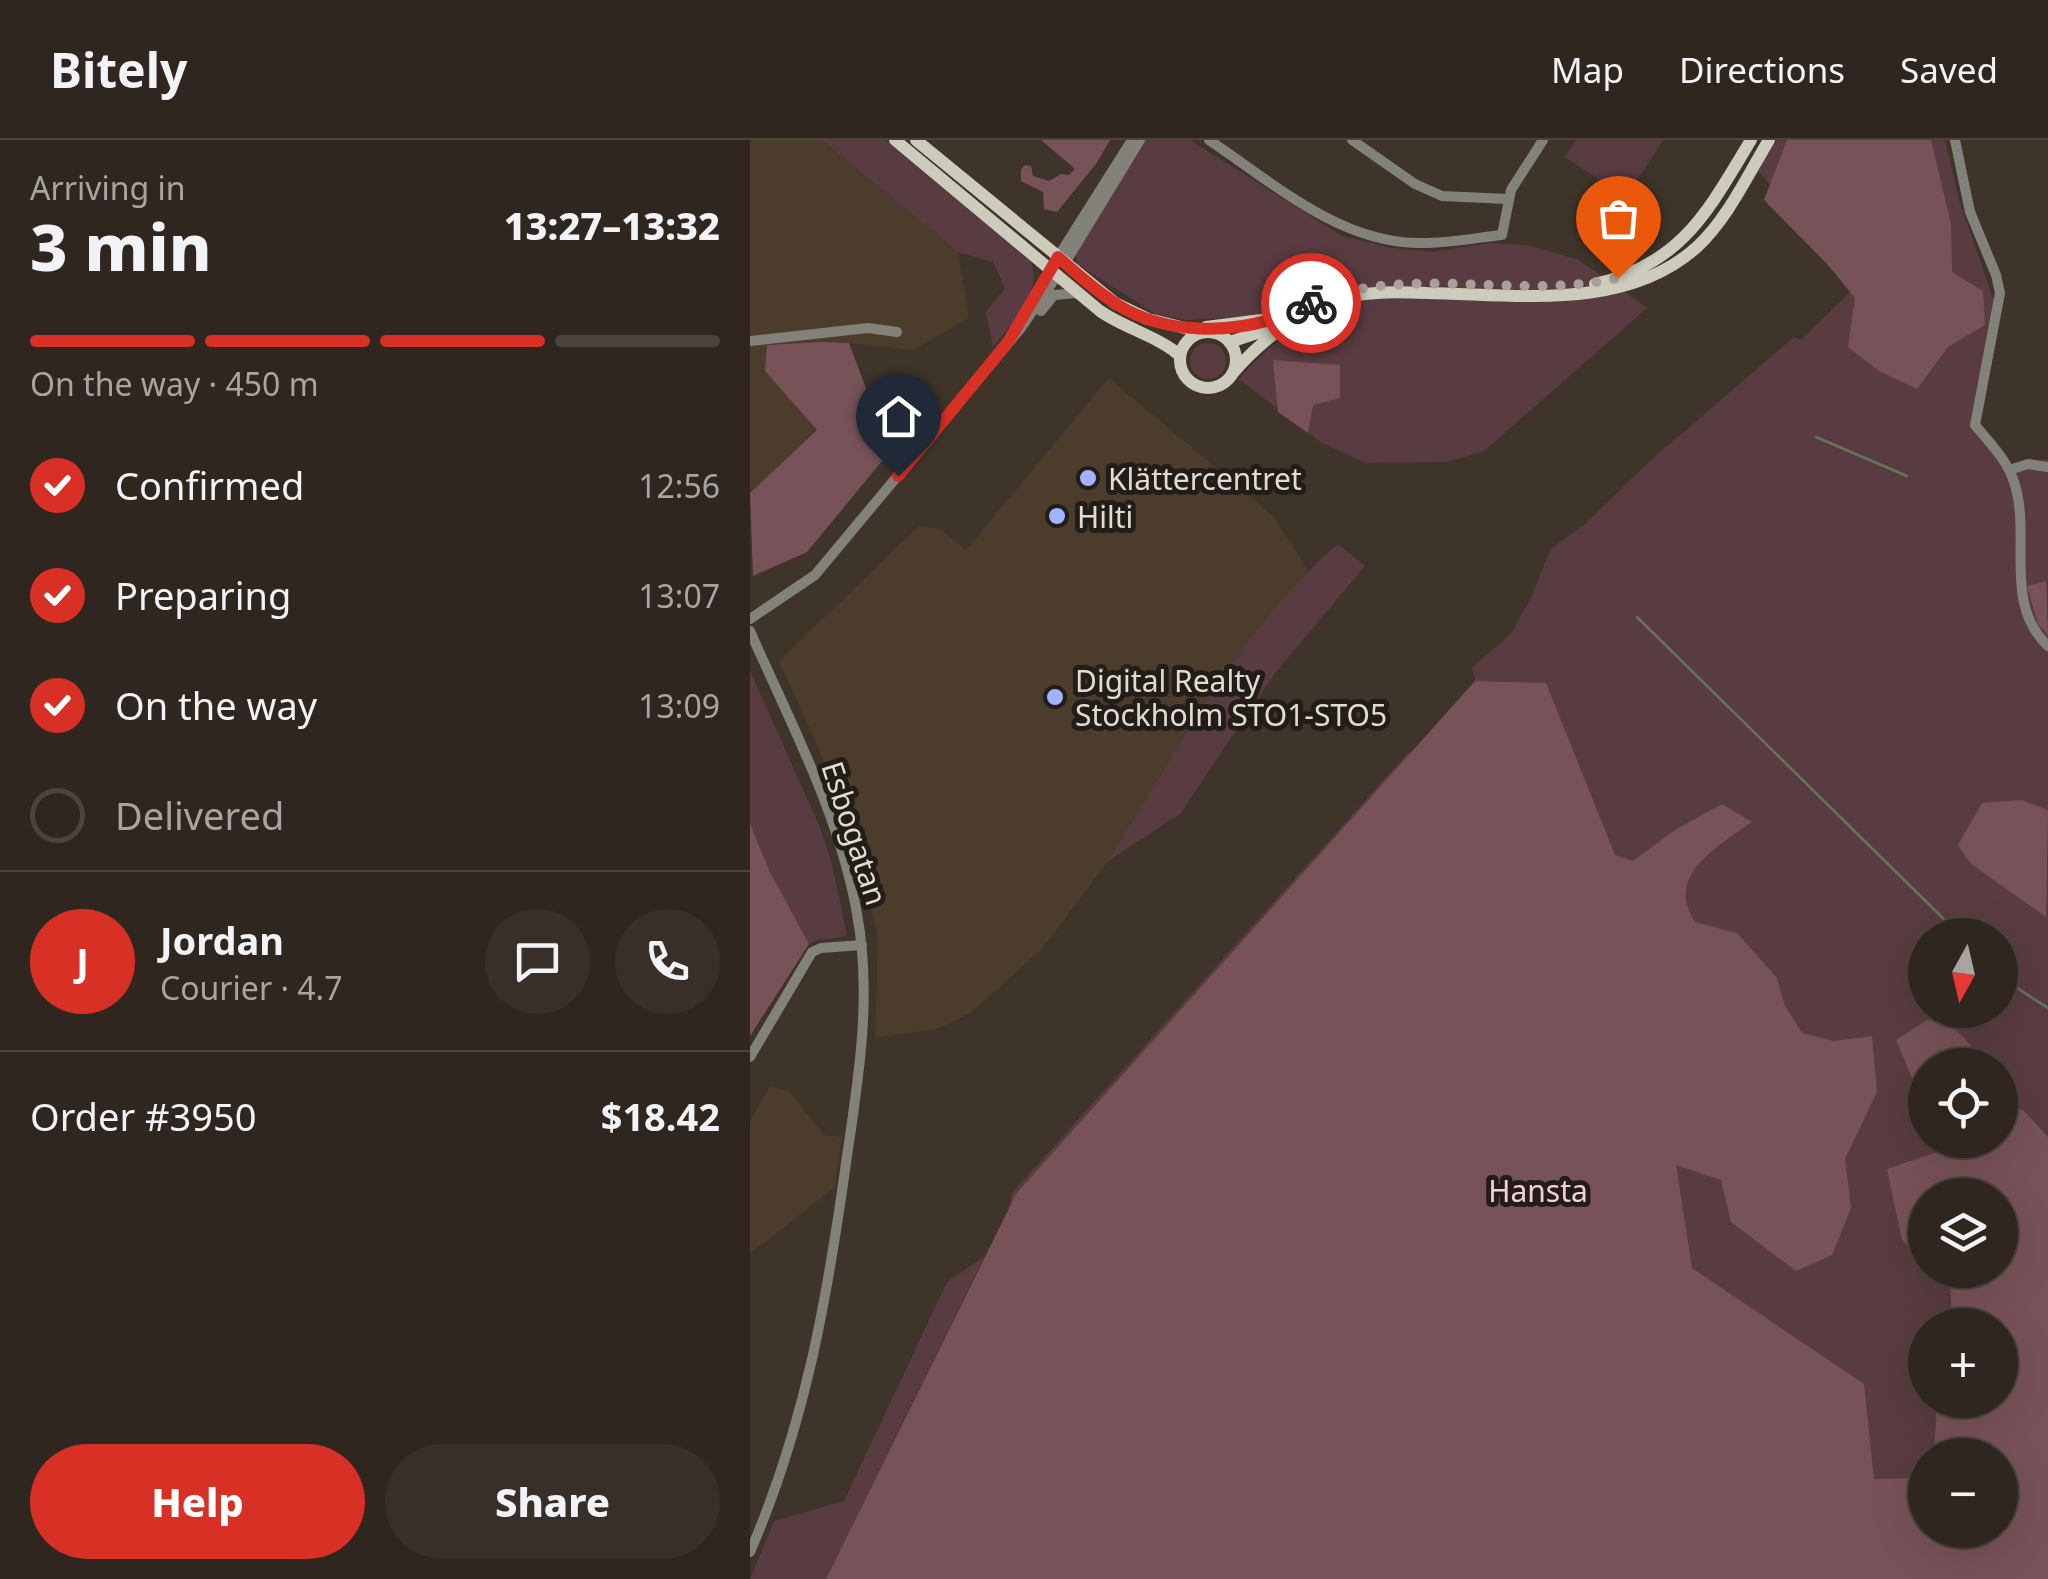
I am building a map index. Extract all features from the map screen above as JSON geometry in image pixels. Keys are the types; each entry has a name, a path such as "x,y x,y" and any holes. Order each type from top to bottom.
{"main road":[{"path":"895,140 1057,266 1130,312 1184,329 1218,334 1230,342 1236,358 1232,374"},
{"path":"916,140 1057,266 1077,293 1119,324 1180,356"},
{"path":"1230,342 1260,332 1284,316 1334,294 1370,286 1538,287 1590,285 1618,278 1654,262 1695,229 1751,140"},
{"path":"1202,332 1188,341 1180,356 1183,372 1202,387 1222,384 1272,336 1305,314 1343,298 1380,293 1558,294 1612,289 1651,277 1683,258 1709,234 1769,140"},
{"path":"1184,329 1284,316"}],"street":[{"path":"750,619 815,574 1021,328 1132,140"},
{"path":"1008,342 1140,140"},
{"path":"1209,140 1348,229 1412,243 1502,235 1508,200 1543,140"},
{"path":"1352,140 1415,184 1442,196 1508,200"},
{"path":"1955,140 1970,212 2000,292 1975,425 2010,470 2018,501 2025,610 2034,631 2048,646"},
{"path":"1021,328 1054,295 1077,293"},
{"path":"750,341 868,328 896,332"},
{"path":"2010,470 2028,464 2048,466"},
{"name":"Esbogatan","path":"750,631 832,822 862,945 862,1026 838,1233 819,1340 796,1428 750,1552"},
{"path":"750,1057 812,952 862,945"}],"shaded area":[{"path":"750,140 822,140 958,252 969,318 913,350 849,343 768,345 765,371 817,430 750,493"},
{"path":"1109,378 1274,517 1308,570 1232,666 1108,861 1042,949 969,1014 937,1029 875,1038 878,939 855,835 779,661 919,526 941,529 966,550"},
{"path":"770,1086 790,1092 824,1135 842,1137 835,1187 750,1254 750,1122"}],"green space":[{"path":"822,140 885,140 1031,262 1034,274 1029,297 993,347 986,312 1005,288 993,262 958,252"},
{"path":"1041,140 1110,140 1057,212 1044,209 1043,192 1021,181 1025,165 1031,166 1033,176 1049,181 1075,169"},
{"path":"1144,140 1190,140 1342,236 1392,248 1433,252 1490,243 1528,245 1579,260 1647,308 1484,451 1447,462 1366,463 1322,443 1239,379 1290,333 1352,303 1352,286 1334,288 1262,315 1186,320 1157,315 1077,264 1076,253"},
{"path":"1576,140 1663,140 1626,197 1565,157"},
{"name":"Hansta","path":"1777,140 1945,140 1960,203 1994,301 1971,421 2012,464 2048,459 2048,1579 867,1579 978,1351 1012,1193 1407,754 1511,682 1475,681 1472,667 1510,635 1530,600 1550,550 1586,523 1650,461 1794,337 1801,340 1859,283 1757,170"},
{"path":"1787,140 1931,140 1951,224 1952,272 1983,291 1985,325 1948,347 1917,389 1879,371 1848,347 1855,298 1764,200"},
{"path":"849,343 883,433 887,455 807,552 753,576 750,493 817,430 765,371 767,345"},
{"path":"1208,343 1220,349 1226,361 1220,373 1208,379 1196,373 1190,361 1196,349"},
{"path":"1273,360 1340,365 1340,398 1313,405 1308,433 1278,412"},
{"path":"1338,544 1365,566 1275,673 1180,814 1108,861 1241,652 1303,577"},
{"path":"2046,581 2048,635 2038,624 2027,586"},
{"path":"750,671 819,825 847,935 809,944 769,870 750,823"},
{"name":"Hansta","path":"1475,681 1546,683 1615,855 1633,861 1675,830 1722,804 1752,822 1711,852 1690,876 1687,905 1695,922 1737,933 1777,978 1785,1006 1802,1033 1834,1041 1872,1036 1877,1092 1845,1159 1851,1208 1832,1255 1796,1271 1731,1222 1721,1180 1676,1165 1692,1268 1864,1384 1874,1479 1908,1478 1908,1548 2018,1548 2018,1438 1935,1438 1936,1418 2018,1418 2018,1308 1952,1308 1950,1288 2018,1288 2018,1178 1908,1178 1908,1246 1902,1240 1887,1169 1920,1158 2018,1158 2018,1108 2048,1137 2048,1579 826,1579 1016,1194"},
{"path":"2021,800 2048,810 2046,917 1971,864 1958,845 1982,803"},
{"path":"750,823 769,870 809,944 750,1036"},
{"path":"1915,1028 1952,1028 1972,1047 1908,1048 1908,1068 1896,1040"},
{"path":"984,1257 826,1579 750,1579 774,1521 844,1501 947,1282"}],"waterway":[{"path":"1816,437 1907,476"},
{"path":"1637,617 1943,918"},
{"path":"2018,989 2048,1008"}],"way so far":[{"path":"1311,303 1370,286 1538,287 1590,285 1618,278"}],"place":[{"name":"Klättercentret","path":"1088,478"},
{"name":"Hilti","path":"1057,516"},
{"name":"Digital Realty Stockholm STO1-STO5","path":"1055,697"}],"route":[{"path":"898,476 1008,342 1058,257 1115,304 1148,320 1184,329 1284,316 1311,303"}]}
